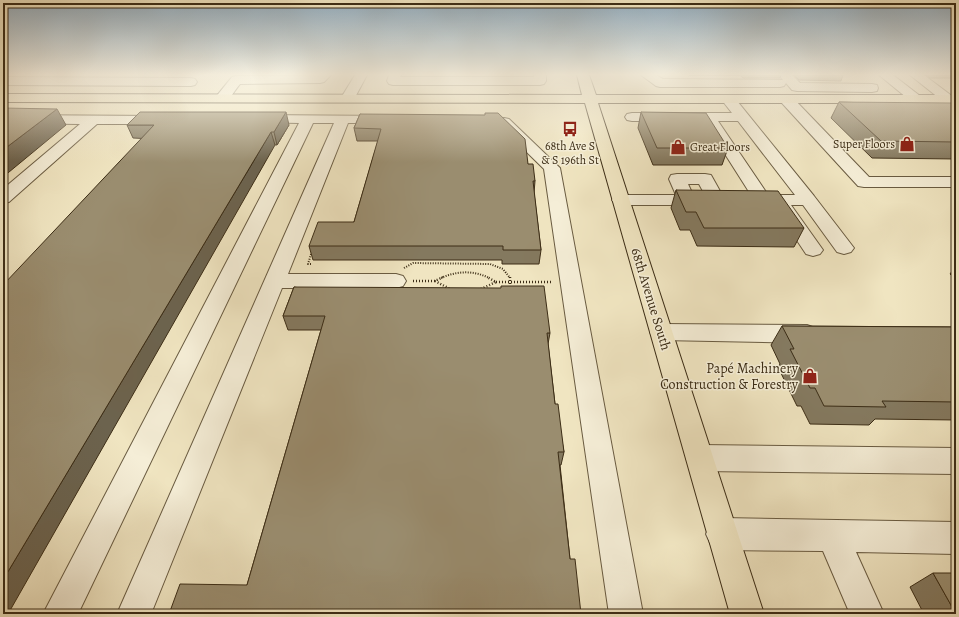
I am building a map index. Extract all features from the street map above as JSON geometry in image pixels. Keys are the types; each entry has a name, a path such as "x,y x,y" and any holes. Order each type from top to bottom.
{"main road":[{"path":"287,104 345,109 378,104"},
{"name":"68th Avenue South","path":"591,104 747,614"}],"street":[{"path":"134,614 275,281 347,104"},
{"path":"732,104 844,248"},
{"path":"794,104 864,182 956,182"},
{"path":"236,119 308,119 345,109 406,119"},
{"path":"632,117 742,117"},
{"path":"708,117 771,200 813,250"},
{"path":"3,119 180,120"},
{"path":"60,614 308,119"},
{"path":"485,119 501,119 552,168 626,614"},
{"path":"3,198 93,120"},
{"path":"621,200 808,200"},
{"path":"275,281 402,277"},
{"path":"661,332 829,334"},
{"path":"700,458 956,461"},
{"path":"722,534 956,538"},
{"path":"832,536 867,614"}],"path":[{"path":"402,277 413,263 490,264 507,272 511,282 508,291"},
{"path":"435,281 450,274 467,272 483,275 496,282 570,282"},
{"path":"402,277 435,281 448,288 456,290"},
{"path":"477,289 489,286 496,282"}],"building":[{"path":"841,104 952,104 956,106 956,142 881,141"},
{"path":"3,108 57,109 3,150"},
{"path":"140,112 286,112 274,132 271,132 3,580 3,285 154,125 127,125"},
{"path":"641,112 706,113 728,148 657,148"},
{"path":"485,113 498,113 525,139 528,164 533,164 535,181 533,181 541,250 503,250 503,246 309,246 318,222 354,222 381,129 354,128 360,114 485,115"},
{"path":"676,190 778,191 804,228 704,228 696,212 686,212"},
{"path":"501,286 544,286 550,333 547,333 555,404 558,404 564,452 558,452 570,559 575,559 581,614 169,614 180,584 247,585 325,316 283,316 294,287 501,288"},
{"path":"782,326 956,327 956,402 882,401 886,407 824,406 815,388 810,388 790,349 794,349"},
{"path":"933,573 956,573 956,614"}],"place":[{"name":"68th Ave S & S 196th St","path":"570,129"},
{"name":"Super Floors","path":"907,144"},
{"name":"Great Floors","path":"678,147"},
{"name":"Papé Machinery Construction & Forestry","path":"810,376"}]}
